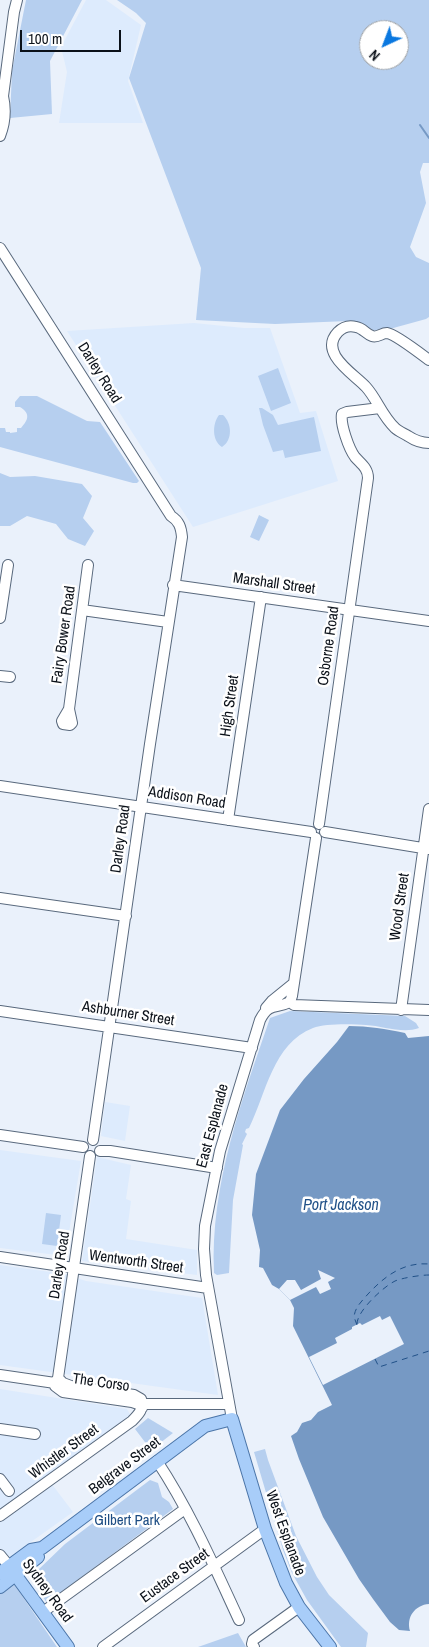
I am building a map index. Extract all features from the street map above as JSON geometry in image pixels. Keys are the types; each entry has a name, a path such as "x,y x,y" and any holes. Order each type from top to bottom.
{"main road":[{"name":"Belgrave Street","path":"0,1586 8,1571 31,1550 40,1552 205,1426 232,1419"},
{"name":"West Esplanade","path":"232,1419 265,1528 286,1583 299,1607 330,1647"},
{"path":"30,1594 31,1575 37,1565 40,1552"},
{"name":"Sydney Road","path":"8,1571 30,1594 68,1647"}],"street":[{"path":"0,136 5,104 2,98 17,0"},
{"name":"Darley Road","path":"0,248 172,516 180,544 93,1140"},
{"path":"429,360 392,334 383,333 374,337 361,328 354,326 347,327 336,334 333,341 335,356 350,374 366,387 396,429 423,443 429,443"},
{"name":"Osborne Road","path":"290,1002 318,831 368,472 354,456 341,421 342,414 380,408"},
{"path":"0,618 8,565"},
{"name":"Fairy Bower Road","path":"69,709 88,565"},
{"name":"Marshall Street","path":"173,585 429,621"},
{"name":"High Street","path":"228,820 261,597"},
{"path":"82,610 168,622"},
{"name":"Addison Road","path":"0,786 426,848"},
{"name":"Wood Street","path":"400,1010 426,848 429,809"},
{"path":"0,898 126,916"},
{"path":"264,1012 272,1001 293,984"},
{"path":"264,1012 273,1006 290,1002 294,1005 429,1010"},
{"name":"Ashburner Street","path":"0,1010 252,1048"},
{"name":"East Esplanade","path":"232,1419 204,1262 205,1226 226,1128 264,1012"},
{"path":"0,1135 83,1147"},
{"path":"95,1154 99,1143 87,1140 83,1147 84,1153 95,1154 139,1155 216,1168"},
{"name":"Darley Road","path":"57,1380 74,1268 95,1154"},
{"name":"Wentworth Street","path":"0,1258 208,1288"},
{"name":"The Corso","path":"0,1375 57,1380 71,1386 134,1395 141,1399 142,1406 229,1404"},
{"name":"Whistler Street","path":"0,1516 132,1421 142,1406"},
{"path":"0,1429 35,1434"},
{"path":"157,1462 185,1509 239,1620"},
{"path":"0,1479 9,1491"},
{"path":"42,1612 185,1509"},
{"name":"Eustace Street","path":"103,1647 265,1528"},
{"name":"Sydney Road","path":"0,1555 8,1571"},
{"path":"253,1644 299,1607"}],"shaded area":[{"path":"86,0 106,0 141,25 128,81 143,123 59,123 67,72 61,47"},
{"path":"194,323 244,328 270,328 300,413 316,411 338,481 193,527 67,331"},
{"path":"105,1102 130,1106 125,1141 101,1136"},
{"path":"0,1150 81,1161 65,1256 0,1248"},
{"path":"97,1157 131,1165 126,1199 131,1201 126,1239 197,1250 197,1275 82,1261"},
{"path":"0,1265 65,1274 86,1281 202,1298 218,1395 0,1365"},
{"path":"0,1389 127,1409 132,1418 51,1483 73,1512 0,1564"}],"green space":[{"path":"26,0 82,0 50,61 52,114 10,118 12,71"},
{"path":"117,0 429,0 429,163 423,163 420,172 426,203 410,247 416,257 429,263 429,317 386,330 373,330 348,321 275,324 196,320 201,268 129,78 146,23 136,13"},
{"path":"278,368 291,403 271,411 258,376"},
{"path":"20,396 37,396 87,421 100,422 139,481 133,483 0,447 0,428 5,428 6,432 10,433 17,432 17,428 21,428 27,420 26,412 20,407 15,407 15,402"},
{"path":"259,408 273,415 278,425 314,417 321,451 285,458 283,450 273,452"},
{"path":"219,415 223,415 226,418 230,427 230,436 222,447 216,441 214,432 215,423"},
{"path":"0,473 10,477 35,476 82,484 92,496 83,518 94,531 85,546 68,539 56,524 27,516 10,526 0,526"},
{"path":"259,515 269,520 259,541 250,537"},
{"path":"290,1011 405,1016 416,1023 419,1028 406,1030 361,1025 325,1025 318,1026 299,1035 289,1045 272,1071 255,1115 245,1132 247,1134 242,1144 233,1200 229,1273 217,1275 214,1273 214,1240 217,1208 230,1143 270,1018"},
{"path":"46,1213 61,1215 57,1246 42,1244"},
{"path":"148,1418 173,1433 151,1450 135,1429"},
{"path":"265,1449 296,1536 317,1577 329,1595 368,1633 366,1647 341,1647 307,1600 292,1573 283,1550 254,1452"},
{"name":"Gilbert Park","path":"150,1480 158,1483 162,1497 169,1502 173,1509 47,1603 35,1582 38,1570 65,1544"},
{"path":"14,1584 57,1647 0,1647 0,1593"},
{"path":"238,1633 246,1647 198,1647"}],"water":[{"name":"Port Jackson","path":"349,1026 370,1027 405,1033 408,1038 429,1036 429,1604 416,1609 413,1613 409,1621 410,1631 399,1630 390,1622 359,1579 323,1517 299,1459 291,1436 297,1432 302,1423 311,1420 318,1412 332,1405 293,1326 294,1308 290,1300 272,1285 263,1268 259,1267 260,1250 252,1215 256,1174 280,1110"}],"pier":[{"path":"318,1270 335,1278 328,1282 331,1289 320,1294 316,1287 290,1300 279,1289 287,1280 295,1280 301,1290 321,1279"},
{"path":"380,1316 382,1320 390,1316 404,1344 323,1385 309,1357 337,1343 335,1338 352,1329 352,1327 360,1323 362,1325"}],"waterway":[{"path":"420,125 429,138"}],"ferry route":[{"path":"357,1325 354,1317 357,1307 381,1281 411,1265 429,1264"},
{"path":"357,1324 366,1306 390,1284 402,1279 429,1275"},
{"path":"375,1359 379,1367 429,1351"}]}
